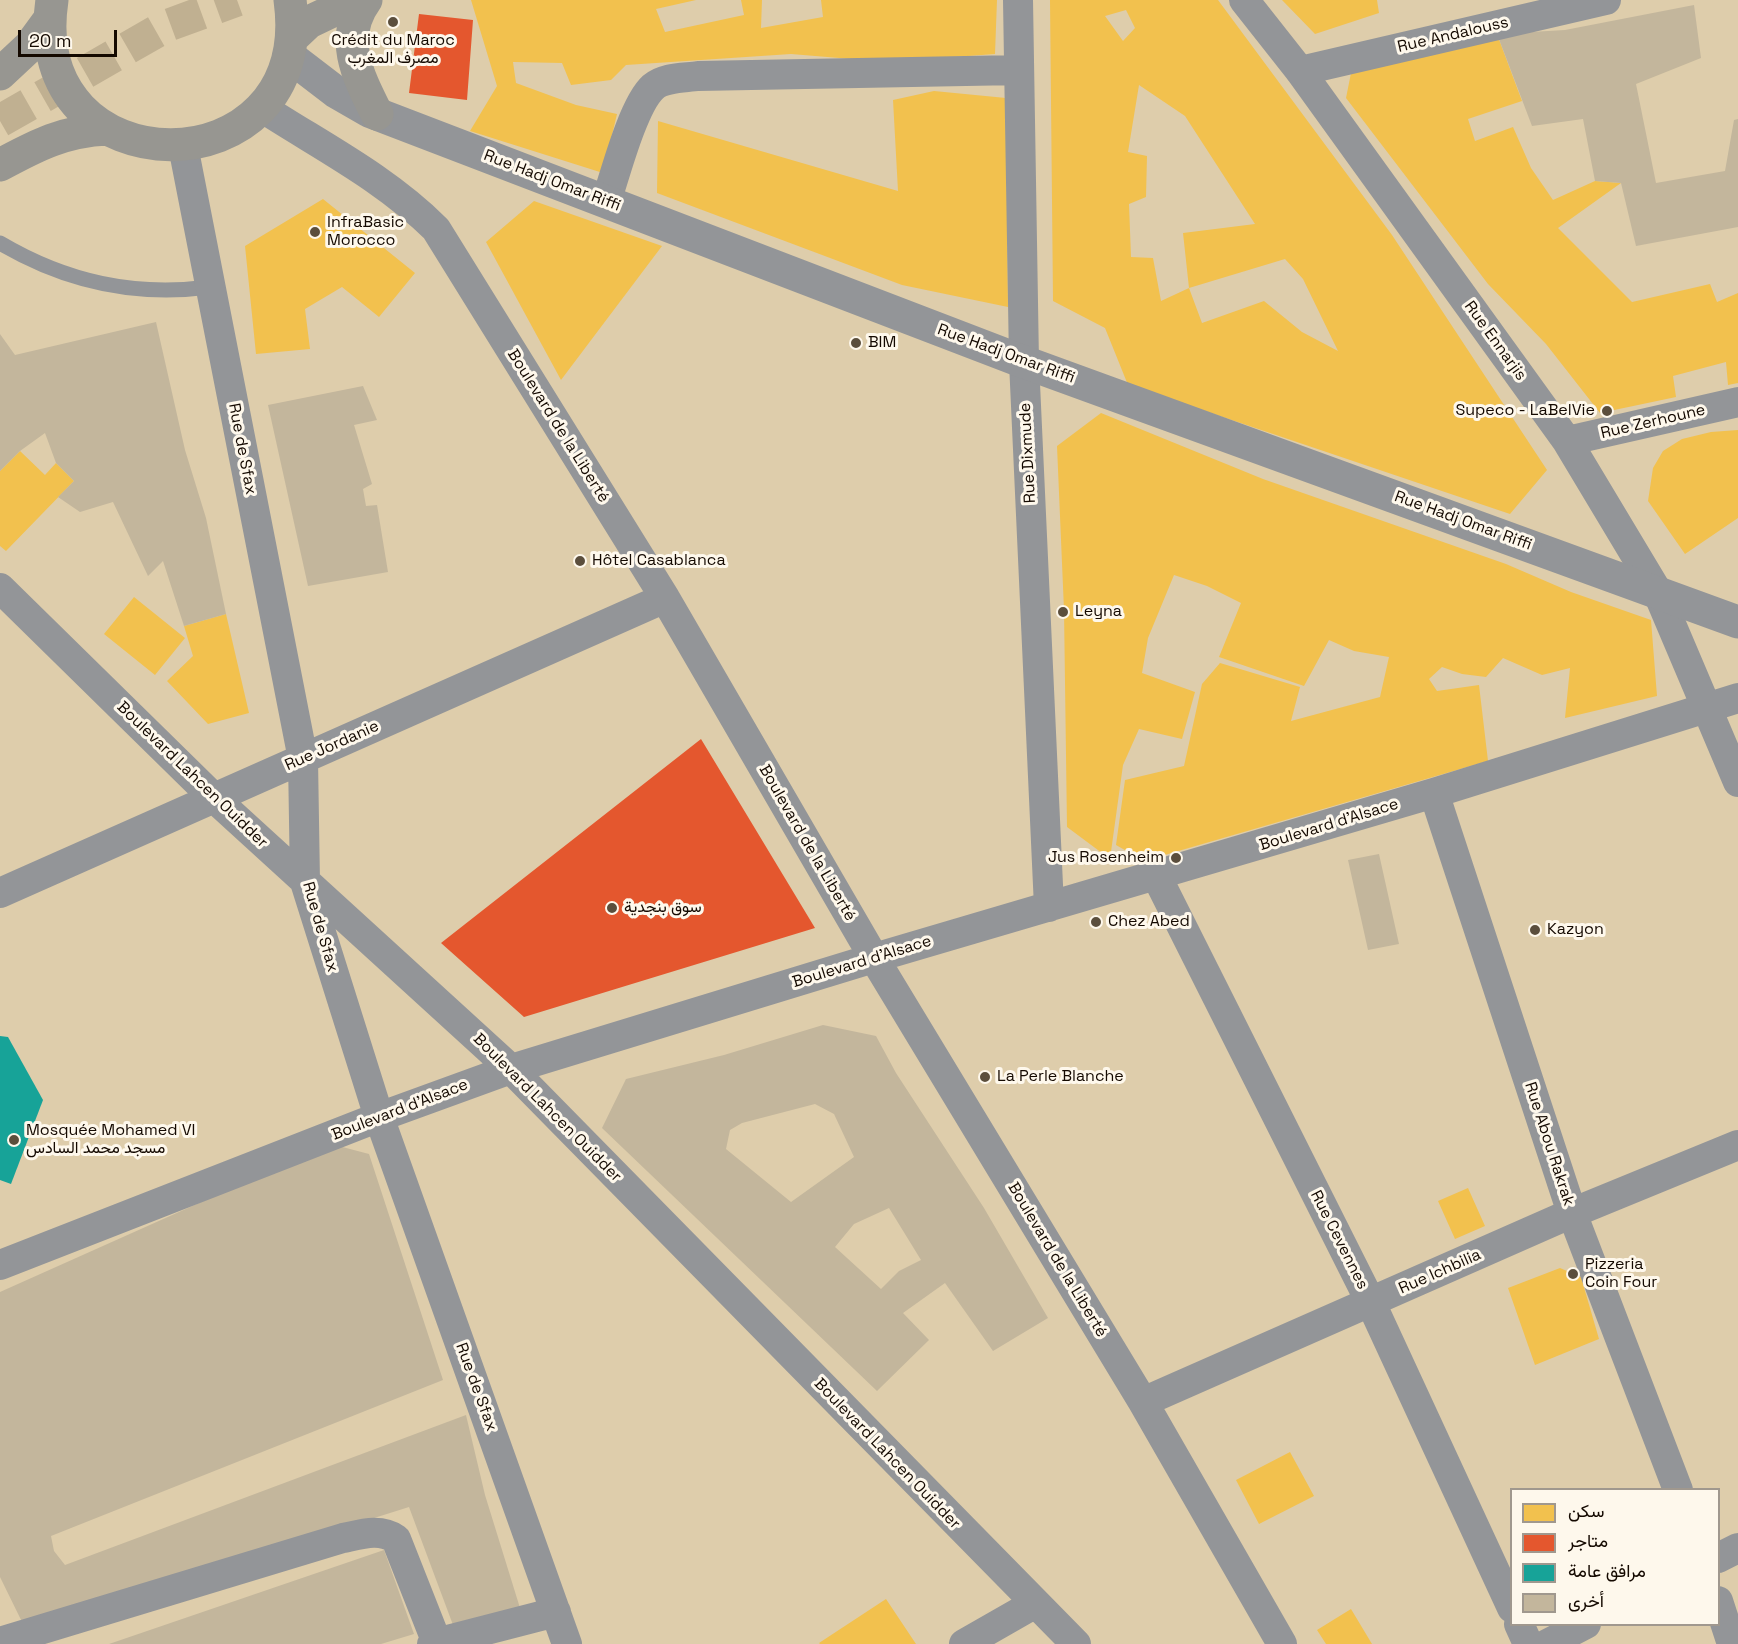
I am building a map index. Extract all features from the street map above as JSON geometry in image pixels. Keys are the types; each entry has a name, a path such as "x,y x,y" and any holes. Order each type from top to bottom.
{"main road":[{"path":"290,0 291,47"},
{"path":"51,5 50,39 59,75 80,105 107,129 140,143 183,146 205,142 244,122 261,107 274,90 291,47 309,22 355,0"},
{"path":"366,0 358,11 352,28 351,47 355,66 377,114"},
{"path":"0,74 30,46 51,5"},
{"path":"0,165 44,142 76,130 107,129"}],"street":[{"name":"Rue Dixmude","path":"1018,0 1024,362 1049,907"},
{"name":"Rue Ennarjis","path":"1244,0 1300,71 1567,441 1657,591 1738,782"},
{"name":"Rue Andalouss","path":"1300,71 1606,0"},
{"name":"Rue Hadj Omar Riffi","path":"291,47 336,92 377,114 1024,362 1738,622"},
{"path":"606,202 639,109 654,86 662,82 698,76 1019,70"},
{"name":"Boulevard de la Liberté","path":"261,107 381,182 411,204 436,229 665,598 874,958 1143,1402 1282,1644"},
{"name":"Rue de Sfax","path":"183,146 303,759 305,882 379,1117 567,1644"},
{"name":"Rue Zerhoune","path":"1567,441 1738,402"},
{"name":"Boulevard Lahcen Ouidder","path":"0,588 214,798 511,1069 1034,1604 1076,1644"},
{"name":"Rue Jordanie","path":"0,893 665,598"},
{"name":"Boulevard d'Alsace","path":"0,1265 379,1117 511,1069 874,958 1157,877 1434,793 1705,706 1738,698"},
{"name":"Rue Abou Rakrak","path":"1434,793 1572,1213 1677,1488"},
{"name":"Rue Cevennes","path":"1157,877 1371,1303 1510,1604"},
{"name":"Rue Ichbilia","path":"1143,1402 1572,1213 1738,1145"},
{"path":"0,1642 344,1538 387,1533 396,1539 401,1549 434,1643 556,1612"},
{"path":"1720,1557 1738,1548"},
{"path":"964,1644 1034,1604"},
{"path":"1720,1604 1732,1644"},
{"path":"1520,1626 1528,1644"},
{"path":"1548,1644 1582,1626"}],"lane":[{"path":"0,243 57,272 117,288 179,291 210,287"}],"building: سكن":[{"path":"471,0 696,0 656,9 665,32 744,15 741,0 762,0 761,28 823,17 821,0 997,0 995,54 888,62 791,54 626,65 611,80 571,85 562,63 513,62 516,83 576,105 617,114 603,173 470,131 497,86"},
{"path":"1050,0 1218,0 1392,235 1547,470 1510,514 1128,385 1105,328 1053,301","holes":["1126,10 1135,28 1123,41 1105,16","1139,85 1185,116 1255,224 1183,233 1189,288 1161,301 1153,258 1131,257 1129,204 1146,197 1147,156 1128,152","1285,259 1303,279 1338,351 1302,332 1264,301 1202,323 1189,288"]},
{"path":"1282,0 1377,0 1379,13 1315,34"},
{"path":"1497,34 1522,101 1468,119 1475,141 1513,127 1531,168 1553,200 1595,181 1621,183 1558,228 1632,302 1710,284 1717,302 1738,293 1738,383 1728,385 1726,362 1673,376 1676,397 1600,413 1546,344 1488,284 1346,98 1352,68"},
{"path":"934,91 1006,98 1008,307 902,285 657,193 658,121 898,191 893,100"},
{"path":"323,199 415,273 379,317 342,287 305,309 310,349 256,354 245,246"},
{"path":"534,201 662,246 561,380 486,242"},
{"path":"1101,413 1263,479 1506,564 1571,592 1651,620 1657,696 1565,718 1570,668 1542,675 1503,658 1486,677 1462,674 1442,667 1429,679 1437,691 1479,685 1488,761 1144,861 1116,845 1125,780 1184,766 1202,684 1220,663 1300,687 1291,721 1380,697 1389,657 1354,651 1329,640 1304,686 1219,657 1241,603 1207,586 1174,575 1148,638 1142,673 1195,692 1182,739 1139,729 1123,765 1110,859 1067,827 1064,610 1057,446"},
{"path":"1738,430 1738,518 1685,554 1648,501 1653,468 1663,451 1682,439 1711,432"},
{"path":"20,451 45,475 56,463 74,481 6,551 0,546 0,471"},
{"path":"134,597 185,638 155,675 104,634"},
{"path":"226,614 249,713 208,724 167,681 193,656 184,626"},
{"path":"1468,1188 1485,1226 1455,1239 1438,1201"},
{"path":"1560,1268 1581,1277 1599,1339 1535,1365 1508,1288"},
{"path":"1290,1452 1314,1496 1259,1524 1236,1480"},
{"path":"886,1599 916,1644 819,1643"},
{"path":"1351,1609 1372,1644 1326,1644 1317,1630"}],"building: متاجر":[{"path":"419,14 473,20 467,100 409,93"},
{"path":"701,739 815,928 524,1017 441,943"}],"building: مرافق عامة":[{"name":"Mosquée Mohamed VI مسجد محمد السادس","path":"0,1036 8,1037 43,1100 11,1184 0,1180"}],"building: أخرى":[{"path":"1694,5 1701,58 1636,84 1656,183 1725,171 1734,120 1738,119 1738,227 1636,246 1621,183 1595,181 1583,119 1532,126 1497,34 1565,30"},
{"path":"156,322 185,450 206,518 226,614 184,626 163,561 148,576 113,502 80,512 58,497 74,481 56,463 45,433 20,451 0,471 0,334 15,355"},
{"path":"363,386 377,420 354,425 372,484 363,489 366,506 377,505 388,572 308,586 268,405"},
{"path":"1379,854 1399,944 1368,950 1348,860"},
{"path":"823,1025 876,1036 896,1073 984,1208 1048,1318 993,1351 945,1283 903,1313 929,1340 877,1391 602,1128 626,1079 724,1055","holes":["815,1104 834,1114 854,1157 791,1202 726,1149 730,1130 742,1123","889,1208 921,1260 899,1271 881,1289 835,1247 854,1224"]},
{"path":"331,1144 369,1154 443,1380 51,1536 54,1551 65,1565 466,1415 485,1495 520,1608 456,1633 409,1507 25,1628 0,1577 0,1292"},
{"path":"384,1550 414,1634 381,1644 109,1644"}],"tunnel":[{"path":"0,121 166,26 237,0"}],"place":[{"name":"Crédit du Maroc مصرف المغرب","path":"393,22"},
{"name":"InfraBasic Morocco","path":"315,232"},
{"name":"BIM","path":"856,343"},
{"name":"Supeco - LaBelVie","path":"1607,411"},
{"name":"Hôtel Casablanca","path":"580,561"},
{"name":"Leyna","path":"1063,612"},
{"name":"Jus Rosenheim","path":"1176,858"},
{"name":"سوق بنجدية","path":"612,908"},
{"name":"Chez Abed","path":"1096,922"},
{"name":"Kazyon","path":"1535,930"},
{"name":"La Perle Blanche","path":"985,1077"},
{"name":"Mosquée Mohamed VI مسجد محمد السادس","path":"14,1140"},
{"name":"Pizzeria Coin Four","path":"1573,1274"}]}
